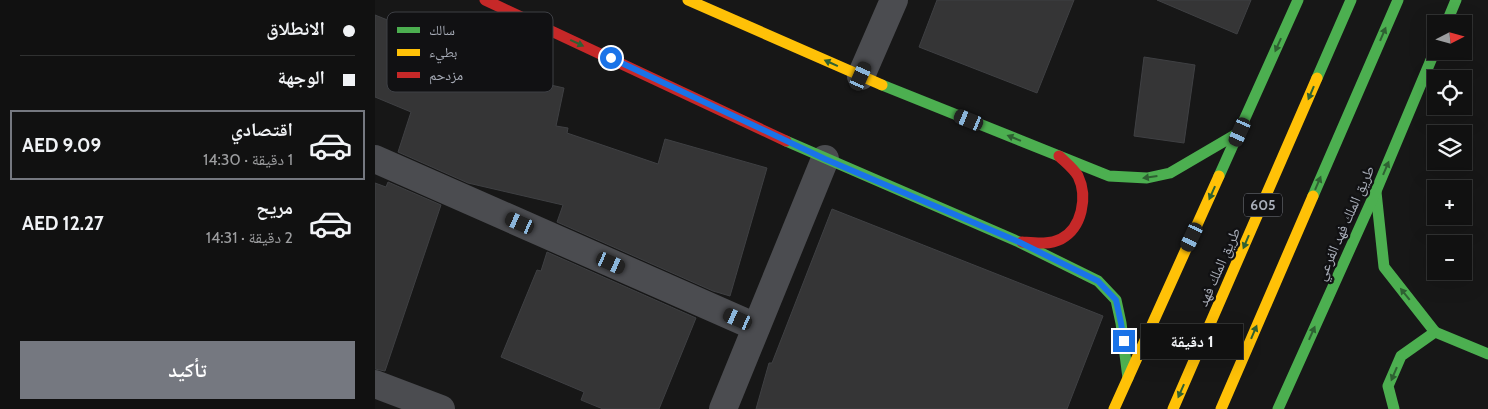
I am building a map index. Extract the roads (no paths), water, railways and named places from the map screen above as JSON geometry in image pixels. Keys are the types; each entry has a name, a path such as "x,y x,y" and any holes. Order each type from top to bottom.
{"main road":[{"path":"485,0 511,12"},
{"path":"688,0 861,76 1109,176 1147,178 1170,173 1240,132"},
{"path":"1114,409 1298,0"},
{"name":"طريق الملك فهد","path":"1173,409 1351,0"},
{"name":"605","path":"1221,409 1398,0"},
{"path":"1450,15 1456,0"},
{"path":"553,32 825,159 1019,242 1098,281 1116,300 1128,378"},
{"name":"طريق الملك فهد الفرعي","path":"1278,409 1376,191 1431,60"},
{"path":"1019,242 1045,244 1061,239 1073,229 1082,212 1082,192 1077,176 1059,156"},
{"path":"1376,191 1384,267 1435,332 1488,354"},
{"path":"1394,409 1388,386 1401,356 1435,332"}],"street":[{"path":"861,76 894,0"},
{"path":"375,159 756,327"},
{"path":"723,409 825,159"},
{"path":"375,384 441,409"}]}
